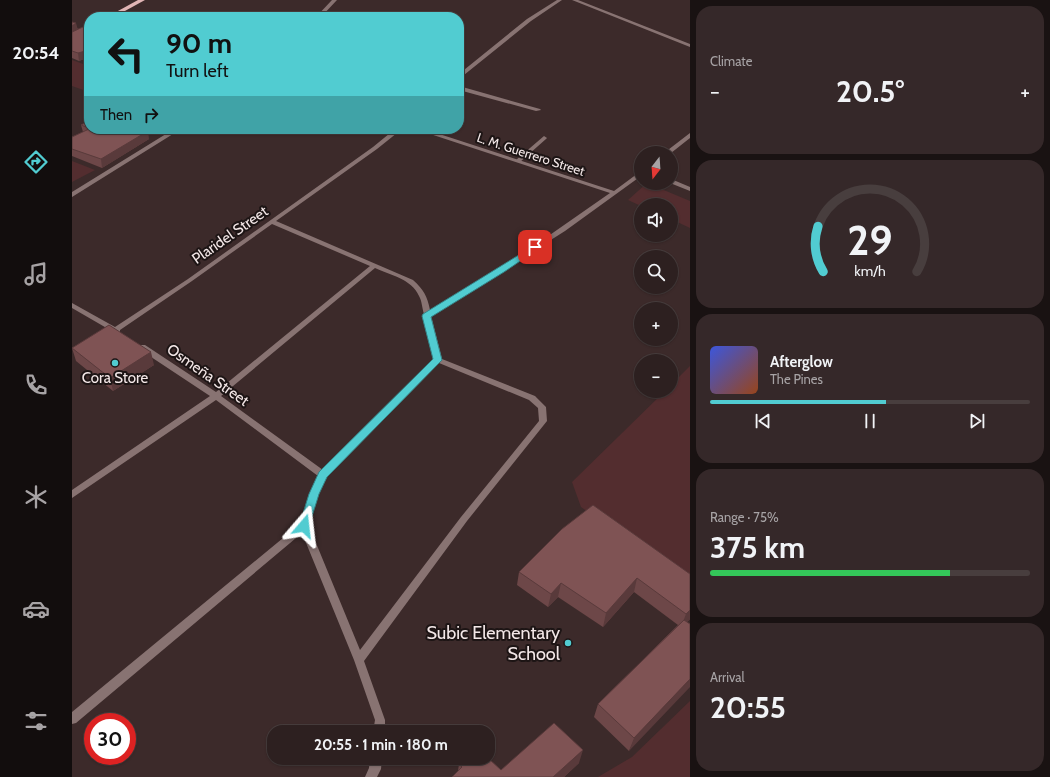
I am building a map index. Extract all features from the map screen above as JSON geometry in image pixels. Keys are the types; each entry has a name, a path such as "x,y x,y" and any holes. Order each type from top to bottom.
{"main road":[{"path":"119,12 142,0"}],"street":[{"path":"323,12 335,0"},
{"path":"464,73 524,25 560,0"},
{"path":"574,0 690,46"},
{"path":"464,89 538,110"},
{"path":"72,196 170,134"},
{"name":"Plaridel Street","path":"98,340 118,331 376,148 393,134"},
{"name":"L. M. Guerrero Street","path":"434,134 615,193"},
{"path":"676,146 690,135"},
{"path":"518,161 544,138"},
{"path":"426,316 501,270 615,193 634,178"},
{"path":"678,184 690,189"},
{"path":"272,222 411,280 424,296 426,316 438,360"},
{"path":"72,495 216,396 375,264"},
{"path":"72,305 118,331"},
{"name":"Osmeña Street","path":"134,342 216,396 323,475"},
{"path":"72,719 304,526 314,494 323,475 438,360"},
{"path":"359,660 464,519 543,420 542,407 532,398 438,360"},
{"path":"304,526 359,660 380,720 380,725"},
{"path":"371,777 375,765"}],"shaded area":[{"path":"72,60 84,64 84,90 72,86"},
{"path":"72,161 95,170 72,182"},
{"path":"639,190 664,190 690,201 690,228 678,222 678,198 634,198 634,203 628,200"},
{"path":"690,366 690,585 581,507 572,482 658,398 678,398 678,378"},
{"path":"690,701 690,777 598,777 632,757"}],"building":[{"path":"84,26 84,51 78,53 72,51 72,32"},
{"path":"84,131 84,134 143,134 101,159 72,149 72,137"},
{"path":"109,325 151,352 110,378 72,348"},
{"path":"593,505 690,574 690,610 686,614 637,578 606,613 561,583 551,594 519,572 562,529"},
{"path":"684,620 690,624 690,679 634,738 598,704"},
{"path":"554,723 583,750 553,777 452,777 462,767 460,765 495,764 501,770"}],"place":[{"name":"Cora Store","path":"115,363"},
{"name":"Subic Elementary School","path":"568,643"}],"route":[{"path":"304,526 314,494 323,475 438,360 426,316 501,270 535,247"}]}
